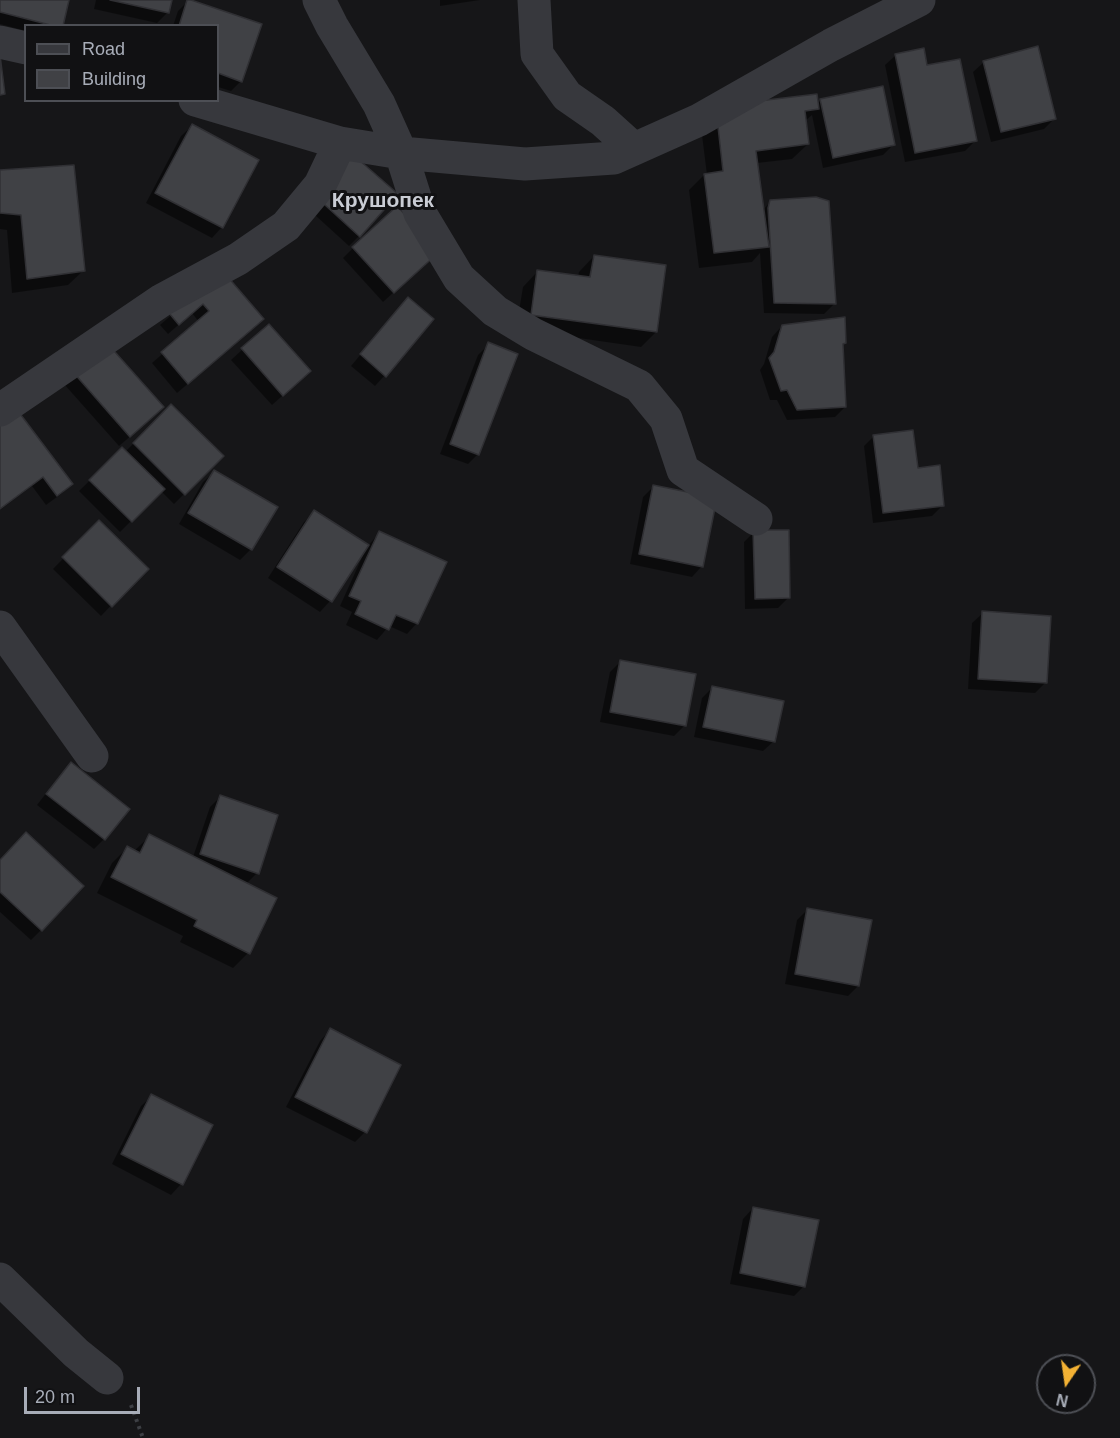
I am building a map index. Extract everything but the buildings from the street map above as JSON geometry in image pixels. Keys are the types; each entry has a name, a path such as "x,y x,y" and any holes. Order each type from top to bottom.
{"street":[{"path":"320,0 332,26 378,104 401,153 420,213 459,278 495,311 533,334 639,387 666,419 683,470 756,519"},
{"path":"534,0 537,54 567,96 603,121 634,149"},
{"path":"202,102 340,143 401,153 525,164 614,158 699,120 831,45 919,0"},
{"path":"0,42 24,48"},
{"path":"0,410 162,300 237,259 286,226 320,185 340,143"},
{"path":"0,627 92,756"},
{"path":"0,1279 76,1353 107,1378"}],"district":[{"name":"Крушопек","path":"383,201"}]}
